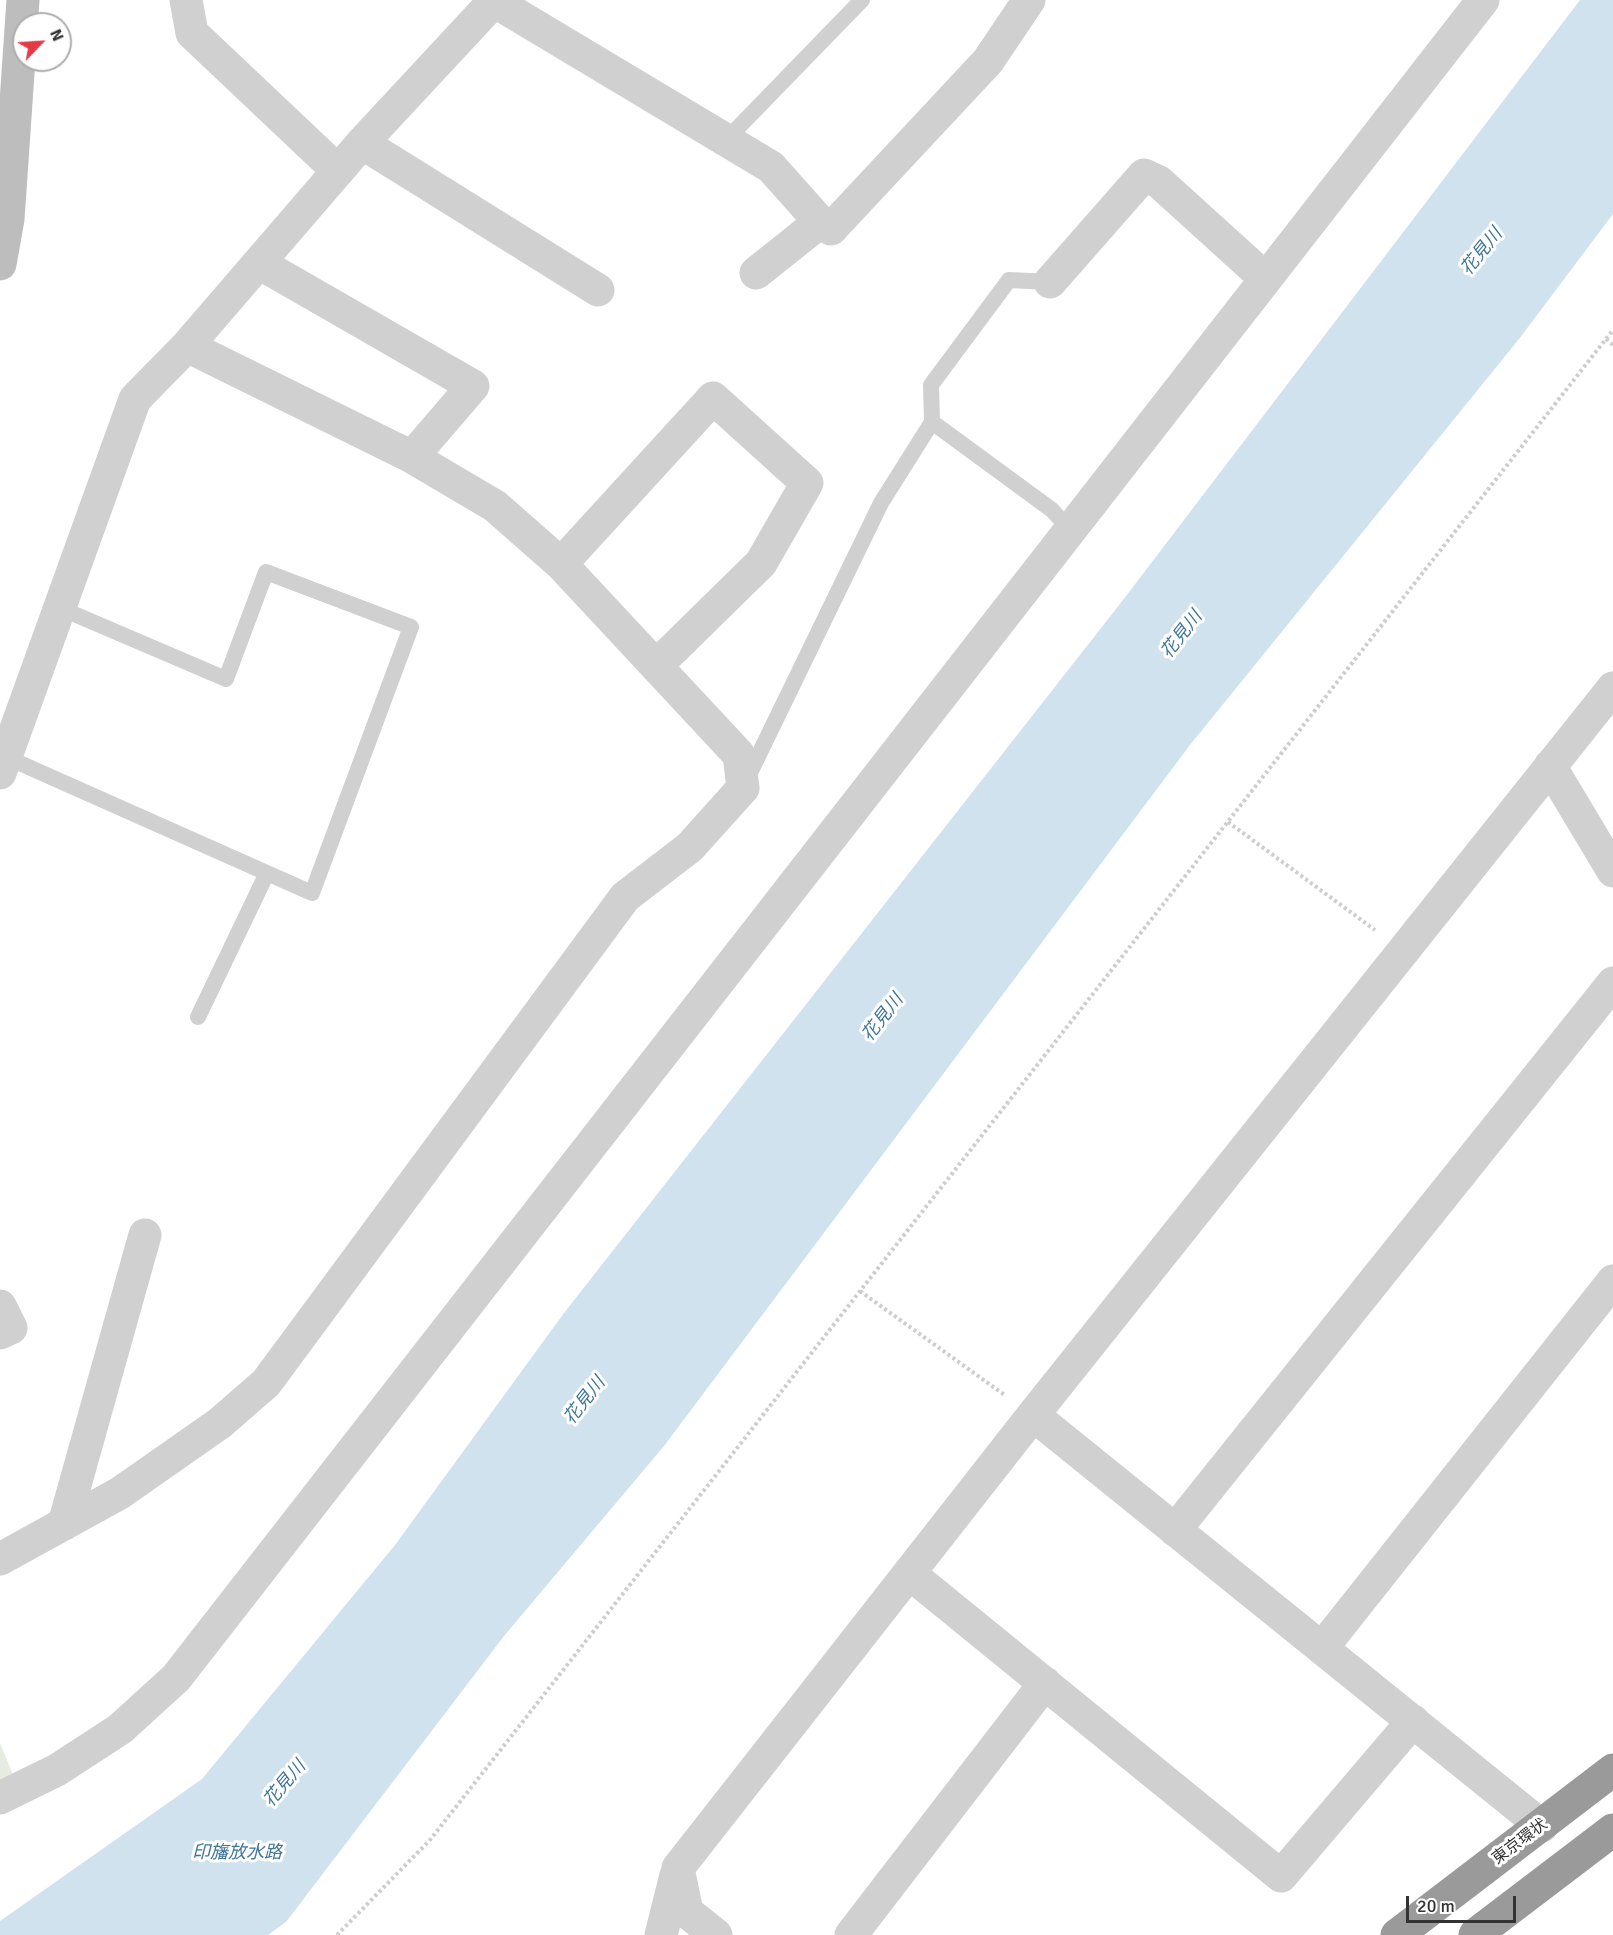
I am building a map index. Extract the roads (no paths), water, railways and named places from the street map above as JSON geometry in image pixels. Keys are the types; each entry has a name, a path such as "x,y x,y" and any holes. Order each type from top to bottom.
{"highway":[{"name":"東京環状","path":"1397,1935 1613,1770"},
{"path":"1475,1935 1613,1830"}],"street":[{"path":"0,264 8,219 23,0"},
{"path":"186,0 192,33 338,171"},
{"path":"3,765 135,399 187,346 362,143 494,1 771,167 820,222 831,229 988,61 1029,0"},
{"path":"0,1798 57,1770 120,1729 176,1678 1483,0"},
{"path":"362,143 598,290"},
{"path":"1050,282 1144,175 1159,182 1266,279"},
{"path":"756,273 820,222"},
{"path":"259,263 473,386 412,457"},
{"path":"0,1559 120,1493 220,1423 266,1383 625,897 690,846 743,788 739,755 561,564 495,506 412,457 187,346"},
{"path":"561,564 712,398 807,483 761,563 657,665"},
{"path":"661,1935 678,1868 1033,1415 1613,688"},
{"path":"1550,766 1613,871"},
{"path":"1175,1530 1613,983"},
{"path":"64,1524 145,1235"},
{"path":"1322,1648 1613,1281"},
{"path":"0,1306 11,1328 0,1333"},
{"path":"1033,1415 1542,1826"},
{"path":"909,1573 1281,1876 1413,1721"},
{"path":"851,1935 1045,1683"},
{"path":"678,1868 687,1912 716,1935"}],"lane":[{"path":"726,140 862,0"},
{"path":"743,788 881,503 932,422 931,385 1009,280 1050,282"},
{"path":"932,422 1052,510 1070,530"},
{"path":"3,765 312,893 411,627 266,572 226,679 60,608"},
{"path":"198,1017 267,873"}],"water":[{"name":"印旛放水路","path":"1580,0 1613,0 1613,214 1519,339 1190,745 664,1446 504,1636 286,1922 268,1935 0,1935 0,1921 202,1779 395,1545 564,1313 1123,600"}],"water label":[{"name":"花見川","path":"1482,252"},
{"name":"花見川","path":"1182,635"},
{"name":"花見川","path":"883,1018"},
{"name":"花見川","path":"585,1401"},
{"name":"花見川","path":"285,1784"}]}
